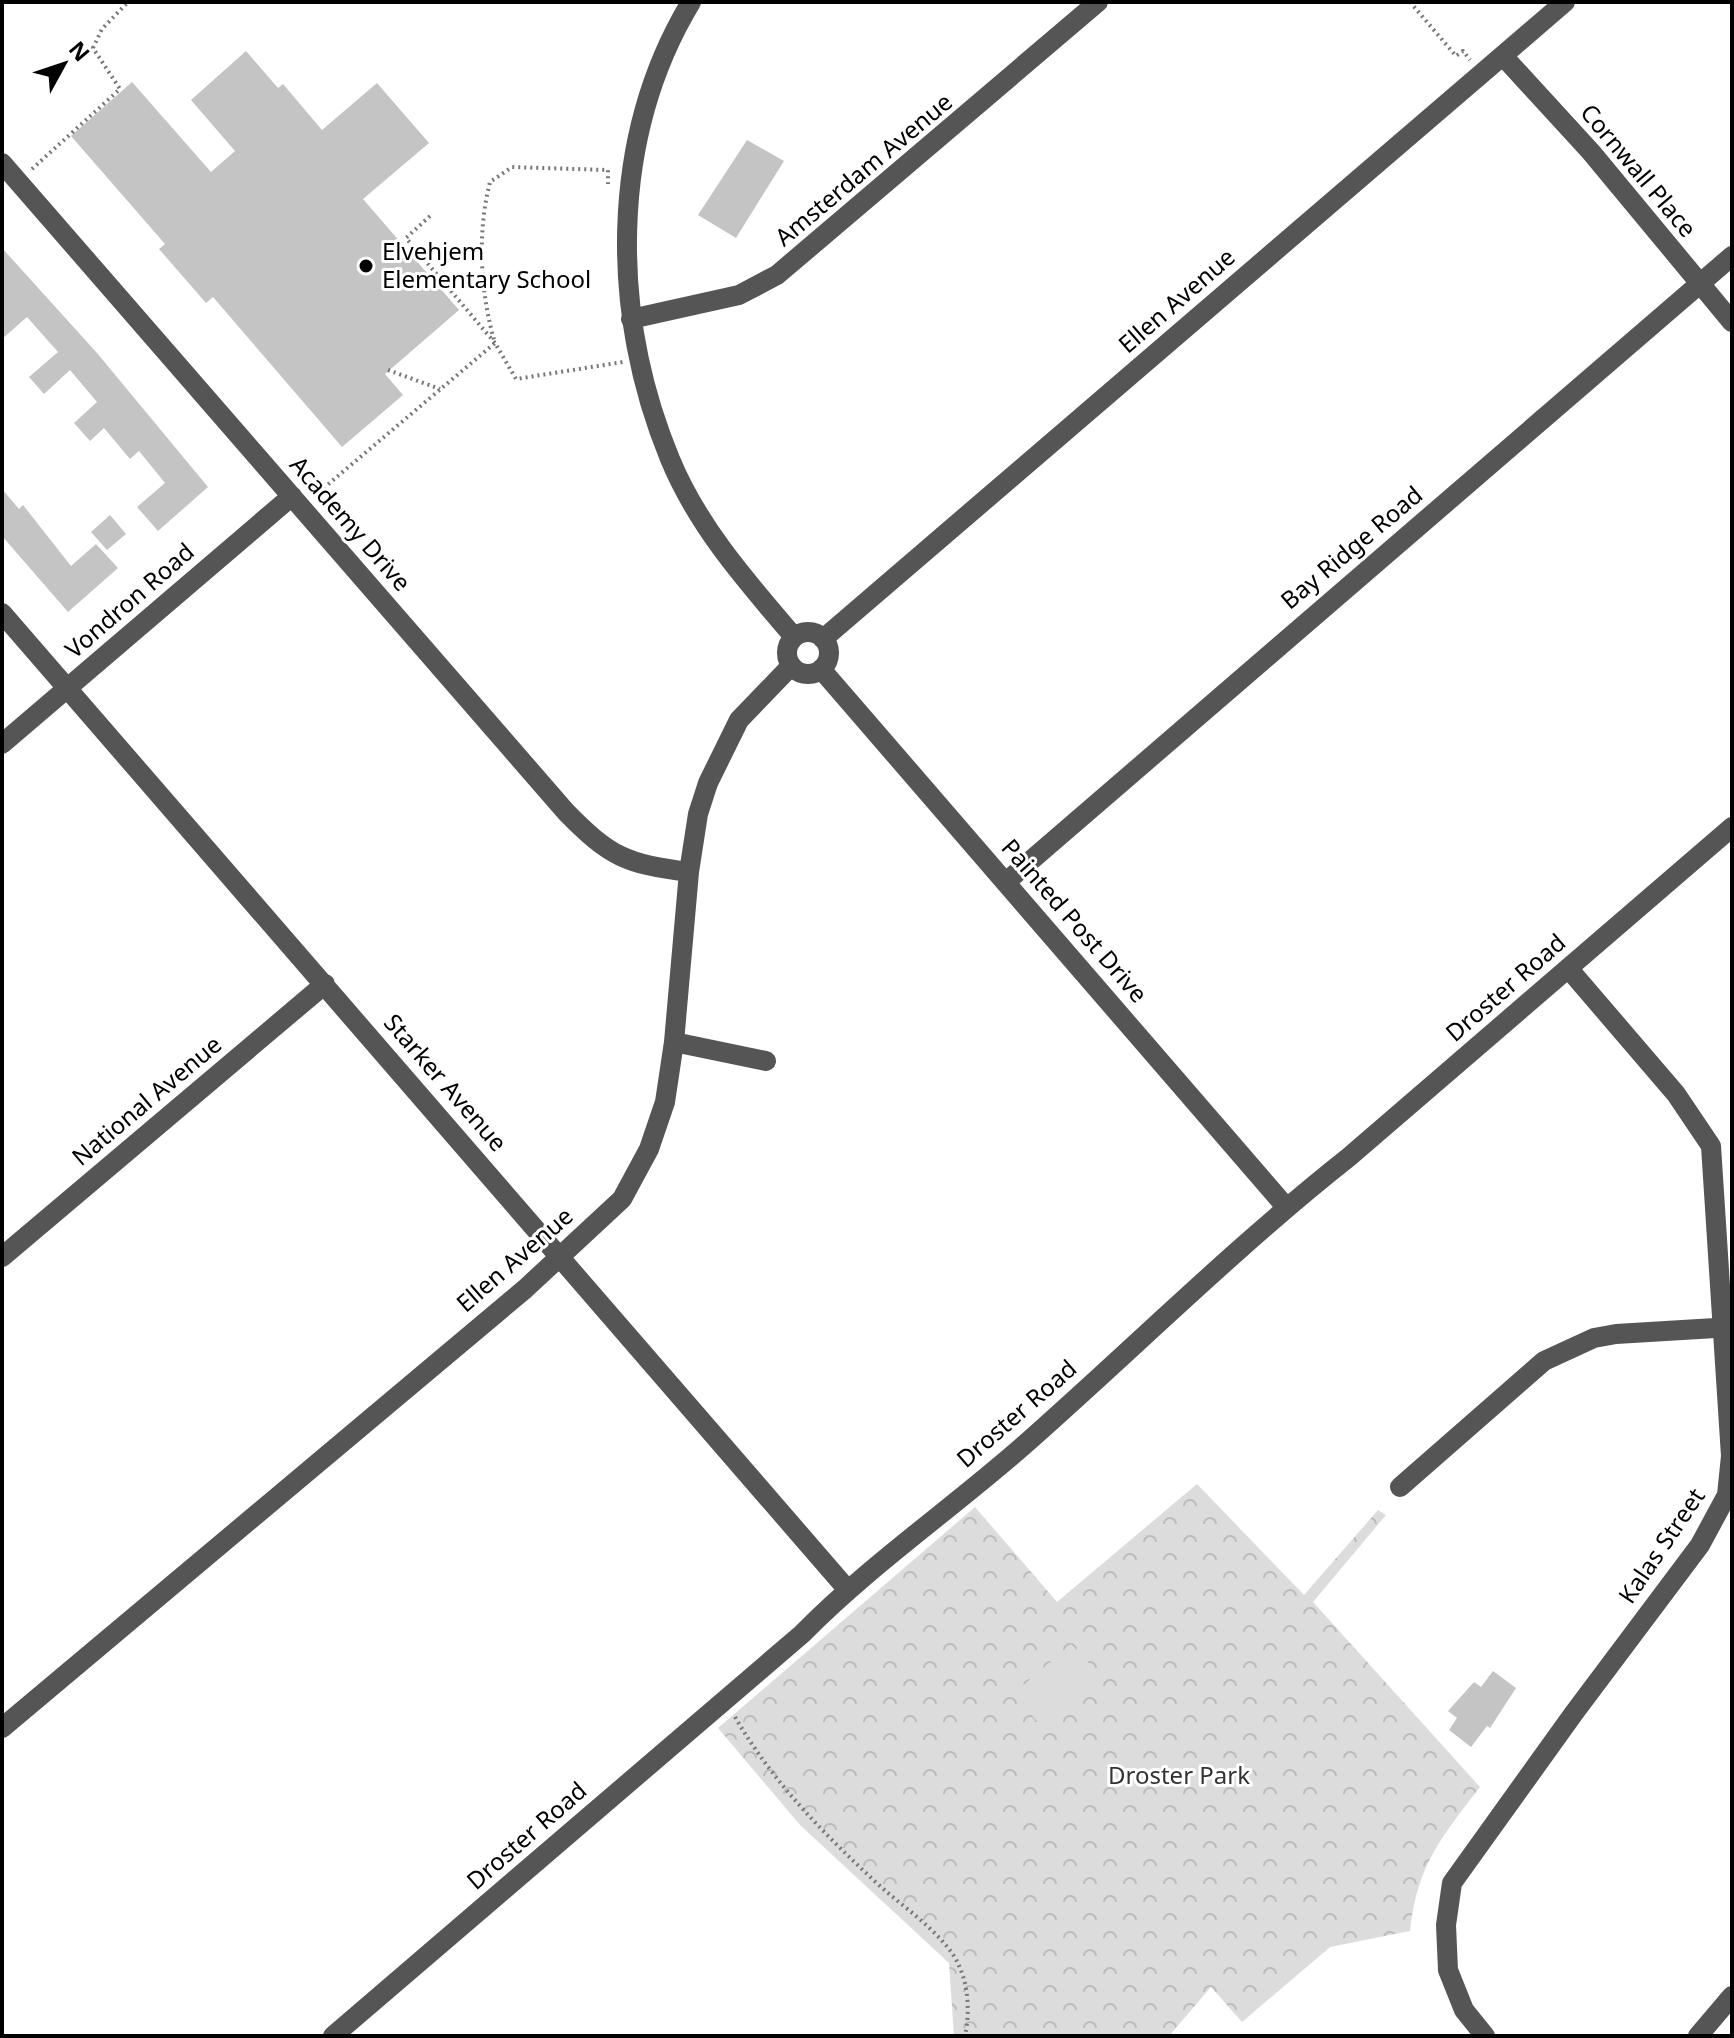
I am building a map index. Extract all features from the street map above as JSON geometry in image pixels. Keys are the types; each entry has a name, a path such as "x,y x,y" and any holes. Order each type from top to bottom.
{"street":[{"path":"691,2 650,92 629,178 626,266 631,319 648,398 670,460 706,526 734,567 794,637"},
{"name":"Amsterdam Avenue","path":"631,319 739,295 777,275 1098,2"},
{"name":"Ellen Avenue","path":"823,639 1565,2"},
{"name":"Cornwall Place","path":"1503,56 1591,152 1732,322"},
{"name":"Academy Drive","path":"2,163 599,846 648,867 689,872"},
{"name":"Bay Ridge Road","path":"1007,881 1732,256"},
{"name":"Vondron Road","path":"2,744 292,496"},
{"name":"Starker Avenue","path":"2,613 847,1589"},
{"path":"812,633 823,639 828,658 821,669 809,674 790,667 788,648 794,637 812,633"},
{"name":"Ellen Avenue","path":"2,1728 622,1199 636,1177 665,1102 698,814 722,749 739,720 790,667"},
{"name":"Painted Post Drive","path":"821,669 1286,1207"},
{"name":"Droster Road","path":"333,2036 802,1634 847,1589 1022,1447 1286,1207 1732,827"},
{"name":"Kalas Street","path":"1485,2036 1464,2010 1448,1970 1446,1925 1452,1883 1718,1516 1727,1495 1731,1456 1727,1327 1716,1168 1711,1146 1676,1094 1568,968"},
{"name":"National Avenue","path":"2,1257 325,984"},
{"path":"674,1042 766,1061"},
{"path":"1400,1487 1544,1361 1571,1347 1616,1334 1727,1327"},
{"path":"1698,2036 1732,1996"}],"path":[{"path":"19,182 120,89 93,48 102,29 128,2"},
{"path":"1410,2 1456,56 1463,51 1482,74"},
{"path":"495,343 488,318 483,251 483,218 490,182 512,167 529,167 608,170 608,184"},
{"path":"430,216 406,238 495,343 516,379 640,359"},
{"path":"319,492 495,343"},
{"path":"388,370 440,389"},
{"path":"725,1700 777,1784 812,1823 950,1950 965,1980 969,2018 965,2036"}],"green space":[{"name":"Droster Park","path":"1197,1484 1304,1595 1378,1510 1386,1515 1313,1602 1480,1787 1433,1853 1418,1888 1410,1931 1330,1947 1242,2022 1211,1987 1169,2036 954,2036 949,1963 800,1825 718,1728 975,1507 1057,1602"},
{"path":"1071,1644 1100,1675 1044,1729 1013,1694"}],"building":[{"path":"246,51 278,88 283,84 322,130 377,83 429,143 363,199 459,310 385,374 403,395 342,447 213,297 206,303 159,249 165,244 71,136 132,82 211,172 235,151 191,100"},
{"path":"747,140 784,161 736,238 698,215"},
{"path":"2,248 97,353 208,487 158,531 137,507 165,483 139,451 130,459 104,428 90,441 74,423 97,402 70,370 44,394 29,377 58,352 27,317 2,339"},
{"path":"2,489 19,509 23,505 71,566 96,544 118,568 68,612 2,536"},
{"path":"110,515 126,534 107,550 91,532"},
{"path":"1493,1671 1516,1688 1490,1728 1487,1726 1471,1747 1449,1730 1457,1718 1448,1711 1474,1682 1481,1687"}],"place":[{"name":"Elvehjem Elementary School","path":"366,266"}]}
